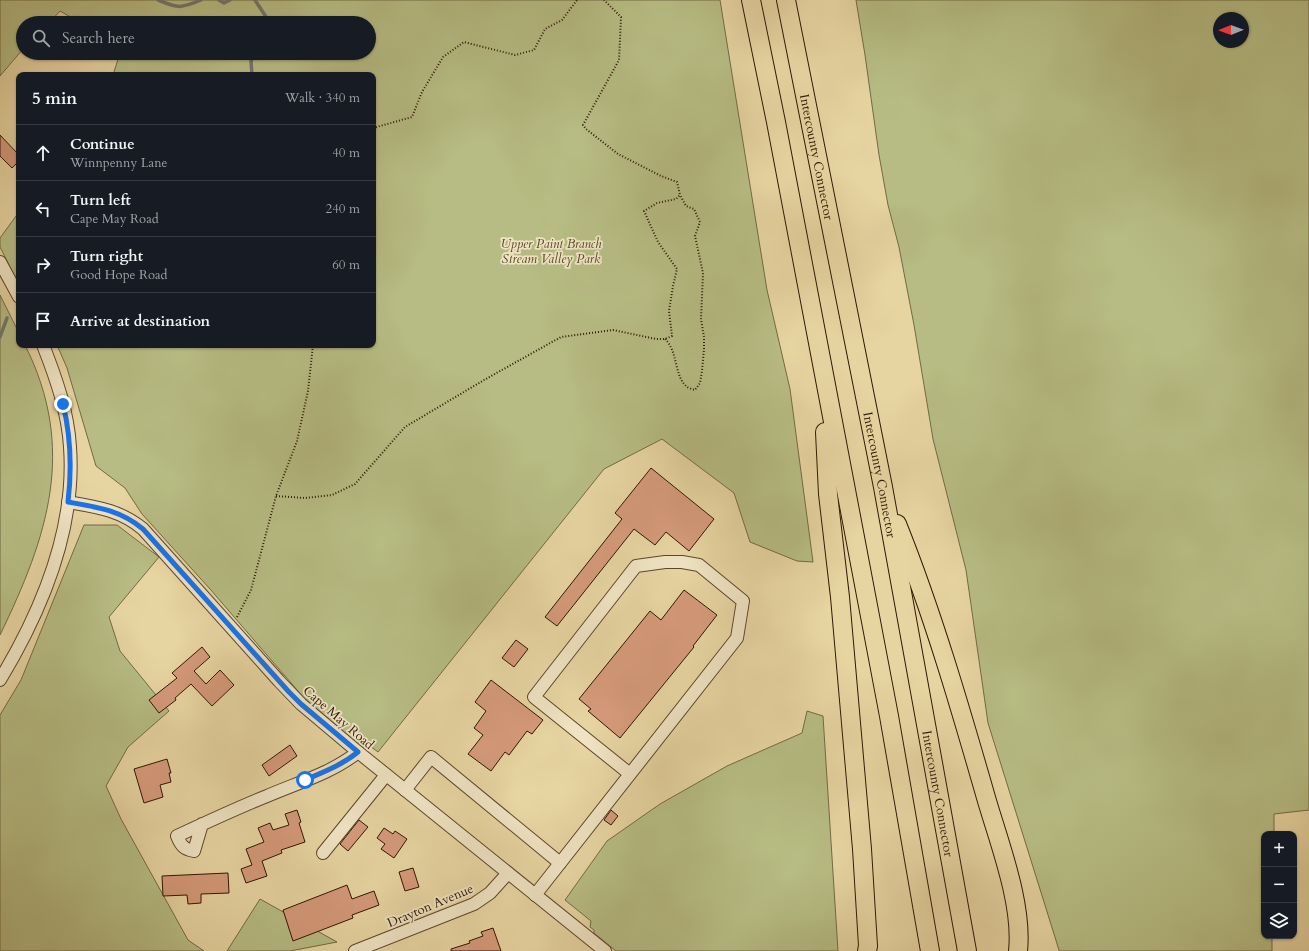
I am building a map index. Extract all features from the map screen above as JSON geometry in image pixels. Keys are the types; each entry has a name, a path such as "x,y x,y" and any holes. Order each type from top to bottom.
{"highway":[{"path":"751,0 776,122 887,708 930,951"},
{"name":"Intercounty Connector","path":"786,0 883,487 967,951"},
{"path":"823,370 828,494 840,597 862,849 868,949"},
{"path":"883,487 918,577 955,692 1014,896 1019,930 1018,951"},
{"path":"1019,930 1030,951"}],"street":[{"path":"0,262 16,292"},
{"path":"0,680 29,625 46,585 59,545 68,502 71,462 69,432 59,388 44,348"},
{"name":"Cape May Road","path":"68,502 93,506 118,513 135,522 164,551 301,704 386,775 536,894 605,951"},
{"path":"536,894 737,638 743,601 700,566 682,562 665,562 636,566 534,696 630,774"},
{"path":"202,824 330,770 348,760 358,752"},
{"path":"405,790 431,758 560,863"},
{"path":"323,852 386,775"},
{"name":"Drayton Avenue","path":"355,951 474,904 490,893 508,873"}],"path":[{"path":"376,127 412,117 422,92 443,57 464,42 515,55 534,50 545,30 562,20 577,0"},
{"path":"604,0 621,17 619,60 583,125 586,130 618,154 661,176 677,182 680,195 686,206 694,209 700,222 695,236 703,273 701,319 704,349 700,383 695,390 686,386 683,382 670,344 664,339"},
{"path":"276,496 305,498 332,495 355,484 405,427 484,380 561,337 613,330 656,339 664,339 672,336 669,311 677,270 658,242 644,211 657,203 676,199 680,195"},
{"path":"232,627 251,590 276,496 297,441 308,391 313,348"}],"green space":[{"name":"Upper Paint Branch Stream Valley Park","path":"0,0 720,0 767,290 790,389 813,562 797,561 750,542 734,493 662,439 604,469 378,752 370,746 366,751 304,698 210,589 142,514 125,488 96,466 67,368 58,348 376,348 376,72 114,72 118,60 376,60 376,16 69,16 60,11 55,16 16,16 16,57 0,76"},
{"path":"856,0 1309,0 1309,810 1274,814 1274,831 1261,831 1261,939 1272,939 1272,951 1059,950 988,723 966,570 933,439 914,325 899,247 888,205"},
{"path":"16,216 16,279 0,247 0,238"},
{"path":"0,295 16,327 16,348 26,348 41,383 50,420 53,456 50,492 43,527 31,563 0,635"},
{"path":"84,525 117,525 159,557 109,617 120,651 169,711 128,747 106,786 121,819 188,940 204,951 0,951 0,715 21,680"},
{"path":"807,711 823,716 838,951 616,951 594,933 594,930 590,927 591,921 565,900 607,841 660,804 727,766 802,733"},
{"path":"260,899 337,942 290,951 227,951"}],"building":[{"path":"0,135 16,152 16,164 12,168 0,156"},
{"path":"651,468 714,519 689,551 666,532 655,545 634,529 557,626 545,617 622,519 615,513"},
{"path":"684,590 717,615 693,646 694,647 620,738 588,711 591,709 579,699 650,611 661,620"},
{"path":"516,640 528,649 514,667 502,658"},
{"path":"202,647 210,657 194,671 206,684 220,670 234,685 212,706 191,684 175,698 176,700 159,713 149,700 177,678 172,673"},
{"path":"491,680 543,720 532,734 527,731 509,755 505,752 491,771 468,754 483,735 474,728 486,711 475,702"},
{"path":"290,745 297,756 269,776 262,765"},
{"path":"167,759 171,773 169,773 171,782 160,785 163,797 144,803 134,769"},
{"path":"297,810 301,822 299,823 305,842 281,850 282,853 262,861 267,876 246,883 241,869 252,865 246,849 264,842 258,828 270,823 273,830 289,825 285,814"},
{"path":"611,810 618,816 611,825 604,820"},
{"path":"359,820 368,827 348,851 340,844"},
{"path":"384,828 393,834 395,831 407,839 394,858 381,849 385,844 377,838"},
{"path":"413,868 419,887 405,891 399,872"},
{"path":"228,873 229,893 201,894 201,903 188,904 187,895 163,896 162,876"},
{"path":"347,885 352,899 374,891 379,905 352,915 353,918 293,941 283,910"},
{"path":"493,928 501,951 451,951 451,949 470,943 469,941 483,936 481,932"}],"waterway":[{"path":"158,0 175,6 188,5 201,0"},
{"path":"219,0 224,3 230,0"},
{"path":"255,0 265,16"},
{"path":"252,60 252,72"},
{"path":"0,337 7,318"}],"route":[{"path":"63,404 69,432 71,462 68,502 93,506 118,513 135,522 171,559 289,692 358,752 348,760 330,770 305,780"}]}
